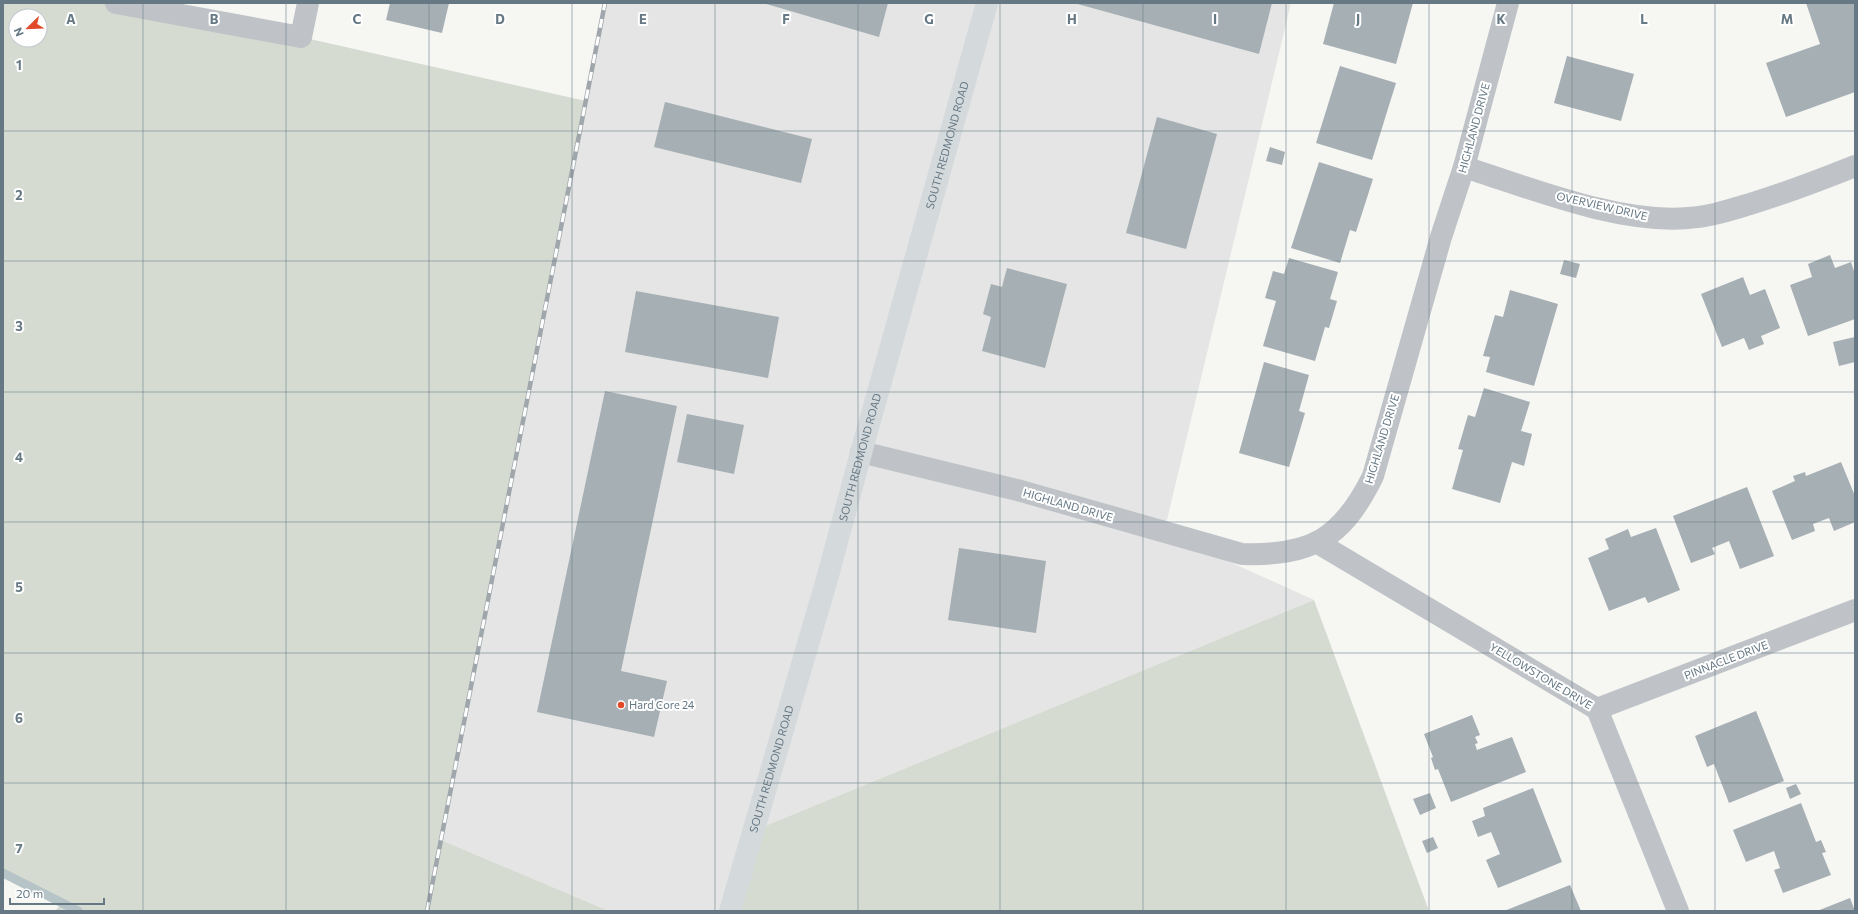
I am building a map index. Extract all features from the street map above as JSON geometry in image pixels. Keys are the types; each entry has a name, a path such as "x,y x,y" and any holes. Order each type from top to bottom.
{"street":[{"path":"116,3 301,37 308,3"},
{"name":"SOUTH REDMOND ROAD","path":"730,911 827,579 861,452 987,3"},
{"name":"HIGHLAND DRIVE","path":"861,452 1021,491 1242,554 1271,555 1300,550 1318,543 1344,522 1363,496 1373,476 1441,237 1464,167 1508,3"},
{"name":"OVERVIEW DRIVE","path":"1464,167 1583,204 1645,218 1688,218 1723,212 1783,194 1855,166"},
{"name":"YELLOWSTONE DRIVE","path":"1318,543 1597,709 1678,911"},
{"name":"PINNACLE DRIVE","path":"1597,709 1855,610"}],"shaded area":[{"path":"3,3 116,3 301,37 586,101 441,840 609,911 55,911 63,902 3,873"},
{"path":"605,3 1291,3 1164,532 1314,600 753,831 730,911 609,911 441,840"},
{"path":"1314,600 1429,911 731,911 753,831"}],"building":[{"path":"390,3 449,3 442,33 386,20"},
{"path":"763,3 888,3 879,37"},
{"path":"1074,3 1272,3 1259,54"},
{"path":"1334,3 1413,3 1396,64 1323,44"},
{"path":"1806,3 1855,3 1855,92 1786,117 1766,63 1820,44"},
{"path":"1567,56 1634,74 1621,121 1554,103"},
{"path":"1340,66 1396,83 1372,160 1316,143"},
{"path":"665,102 812,139 801,183 654,147"},
{"path":"1157,117 1217,134 1186,249 1126,233"},
{"path":"1270,147 1285,152 1282,165 1266,161"},
{"path":"1319,162 1373,179 1356,232 1350,230 1340,263 1291,248"},
{"path":"1830,255 1835,268 1851,262 1855,274 1855,319 1808,336 1790,285 1812,277 1808,264"},
{"path":"1289,258 1338,272 1330,299 1337,301 1329,328 1325,327 1315,361 1263,346 1276,301 1265,298 1273,271 1284,274"},
{"path":"1564,260 1580,264 1576,278 1560,274"},
{"path":"1007,268 1067,284 1045,368 982,351 991,317 983,314 991,284 1002,287"},
{"path":"1743,277 1750,295 1765,289 1780,328 1761,336 1764,344 1749,350 1744,338 1722,347 1701,294"},
{"path":"1510,290 1558,304 1534,386 1486,372 1490,357 1483,356 1495,315 1503,317"},
{"path":"636,291 779,317 768,378 625,352"},
{"path":"1855,337 1855,362 1839,366 1833,342"},
{"path":"1264,362 1309,375 1299,411 1305,413 1289,467 1239,453"},
{"path":"1484,388 1530,402 1521,431 1532,434 1524,466 1512,462 1500,503 1452,489 1463,450 1458,449 1468,415 1475,417"},
{"path":"605,391 677,406 621,671 667,681 654,737 537,712"},
{"path":"687,414 744,425 734,474 677,462"},
{"path":"1841,462 1855,496 1855,522 1834,531 1829,518 1813,524 1815,531 1792,540 1772,491 1795,481 1793,476 1805,472 1806,476"},
{"path":"1747,487 1774,556 1740,569 1729,541 1712,548 1715,554 1691,563 1673,516"},
{"path":"1656,528 1680,590 1648,603 1645,597 1609,611 1588,558 1609,549 1605,539 1628,529 1631,537"},
{"path":"959,548 1046,561 1036,633 948,620"},
{"path":"1756,711 1784,781 1729,803 1714,764 1707,767 1695,736"},
{"path":"1472,715 1480,735 1475,737 1478,743 1475,744 1477,750 1512,737 1526,772 1451,802 1438,769 1435,770 1431,758 1433,757 1424,734"},
{"path":"1796,784 1801,794 1790,799 1786,788"},
{"path":"1533,788 1562,862 1498,888 1486,860 1500,854 1491,832 1478,837 1472,821 1485,816 1483,808"},
{"path":"1430,793 1436,808 1420,815 1413,799"},
{"path":"1801,803 1816,842 1821,840 1826,852 1822,853 1831,875 1783,893 1774,870 1780,868 1774,851 1746,862 1733,830"},
{"path":"1433,837 1438,848 1427,853 1422,841"},
{"path":"1570,885 1581,911 1504,911"},
{"path":"1850,898 1855,911 1817,911"}],"waterway":[{"path":"3,873 78,911"}],"railway":[{"path":"427,911 605,3"}],"place":[{"name":"Hard Core 24","path":"621,705"}]}
